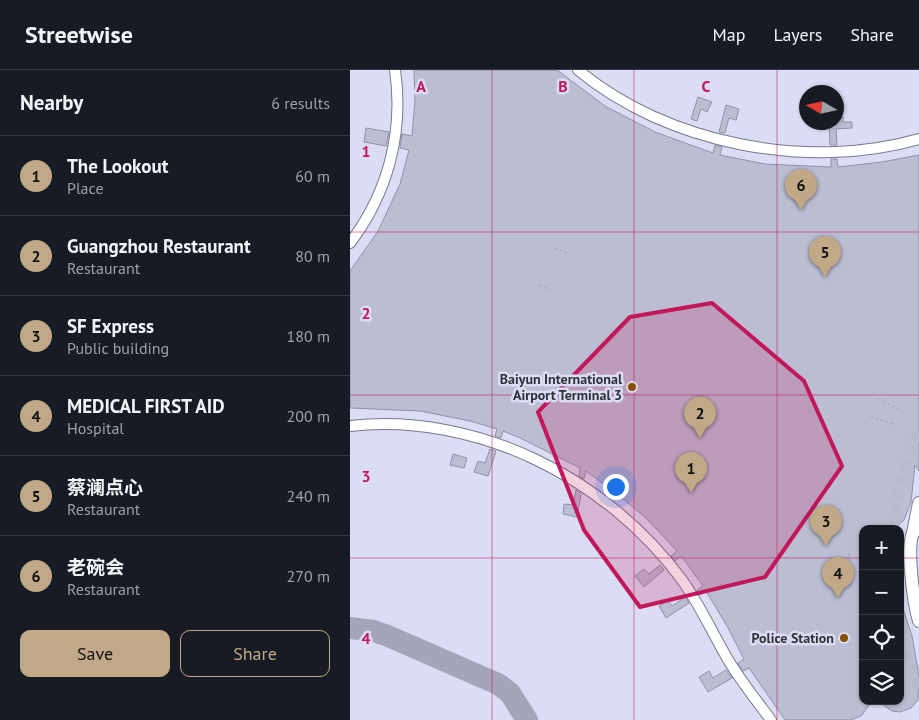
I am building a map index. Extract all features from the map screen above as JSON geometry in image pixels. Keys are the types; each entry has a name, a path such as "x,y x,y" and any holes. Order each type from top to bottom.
{"main road":[{"path":"919,503 916,530 910,556 919,621"}],"lane":[{"path":"350,243 376,202 392,161 397,129 395,70"},
{"path":"578,70 592,82 644,111 680,127 733,143 782,151 823,153 870,149 919,139"},
{"path":"350,426 379,423 452,430 520,451 571,478 634,525 681,579 707,618 728,659 771,720"}],"path":[{"path":"555,248 567,253"},
{"path":"540,285 550,290"},
{"path":"879,399 902,411"},
{"path":"871,417 895,426"},
{"path":"849,554 850,587"}],"highlighted area":[{"path":"712,303 804,381 842,466 765,577 640,607 584,530 538,412 630,317"}],"building":[{"name":"Baiyun International Airport Terminal 3","path":"414,70 557,70 605,106 655,132 713,153 715,145 722,147 720,155 765,164 831,167 831,159 837,159 838,167 882,162 919,155 919,471 915,465 911,502 904,520 898,525 859,525 859,705 869,705 861,716 851,720 785,720 749,668 743,671 738,663 744,659 727,626 706,591 700,595 697,590 703,586 681,556 675,561 671,556 677,551 646,518 586,471 584,479 579,476 580,468 520,438 503,431 501,438 495,436 497,429 470,421 420,411 350,408 350,271 378,231 400,184 409,150 400,148 402,134 412,136 415,100"},
{"path":"698,97 712,102 707,112 701,109 697,121 691,119"},
{"path":"726,105 739,109 736,120 729,118 725,133 719,132"},
{"path":"844,122 852,122 852,128 844,128"},
{"path":"366,128 389,132 386,146 364,142"},
{"path":"829,130 836,130 837,145 830,145"},
{"path":"490,449 496,451 488,476 474,472 478,461 485,463"},
{"path":"453,454 467,458 464,468 450,465"},
{"path":"576,490 581,494 577,517 563,514 564,504 573,505"},
{"path":"660,565 664,570 644,587 635,576 644,569 649,574"},
{"path":"685,597 689,603 666,618 659,606 668,600 672,606"},
{"path":"904,611 912,636 919,675 918,700 911,708 900,712 892,711 884,705 904,705"},
{"path":"726,670 732,678 708,692 699,677 709,671 713,678"}],"taxiway":[{"path":"350,628 374,631 388,636 498,684 510,693 527,720"}],"tunnel":[{"path":"894,525 896,503 902,478 919,429"},
{"path":"904,648 919,688"}],"place":[{"name":"老碗会","path":"801,210"},
{"name":"蔡澜点心","path":"825,277"},
{"name":"Baiyun International Airport Terminal 3","path":"632,387"},
{"name":"Guangzhou Restaurant","path":"700,438"},
{"name":"The Lookout","path":"691,493"},
{"name":"SF Express","path":"826,546"},
{"name":"MEDICAL FIRST AID","path":"838,598"},
{"name":"Police Station","path":"844,638"}]}
